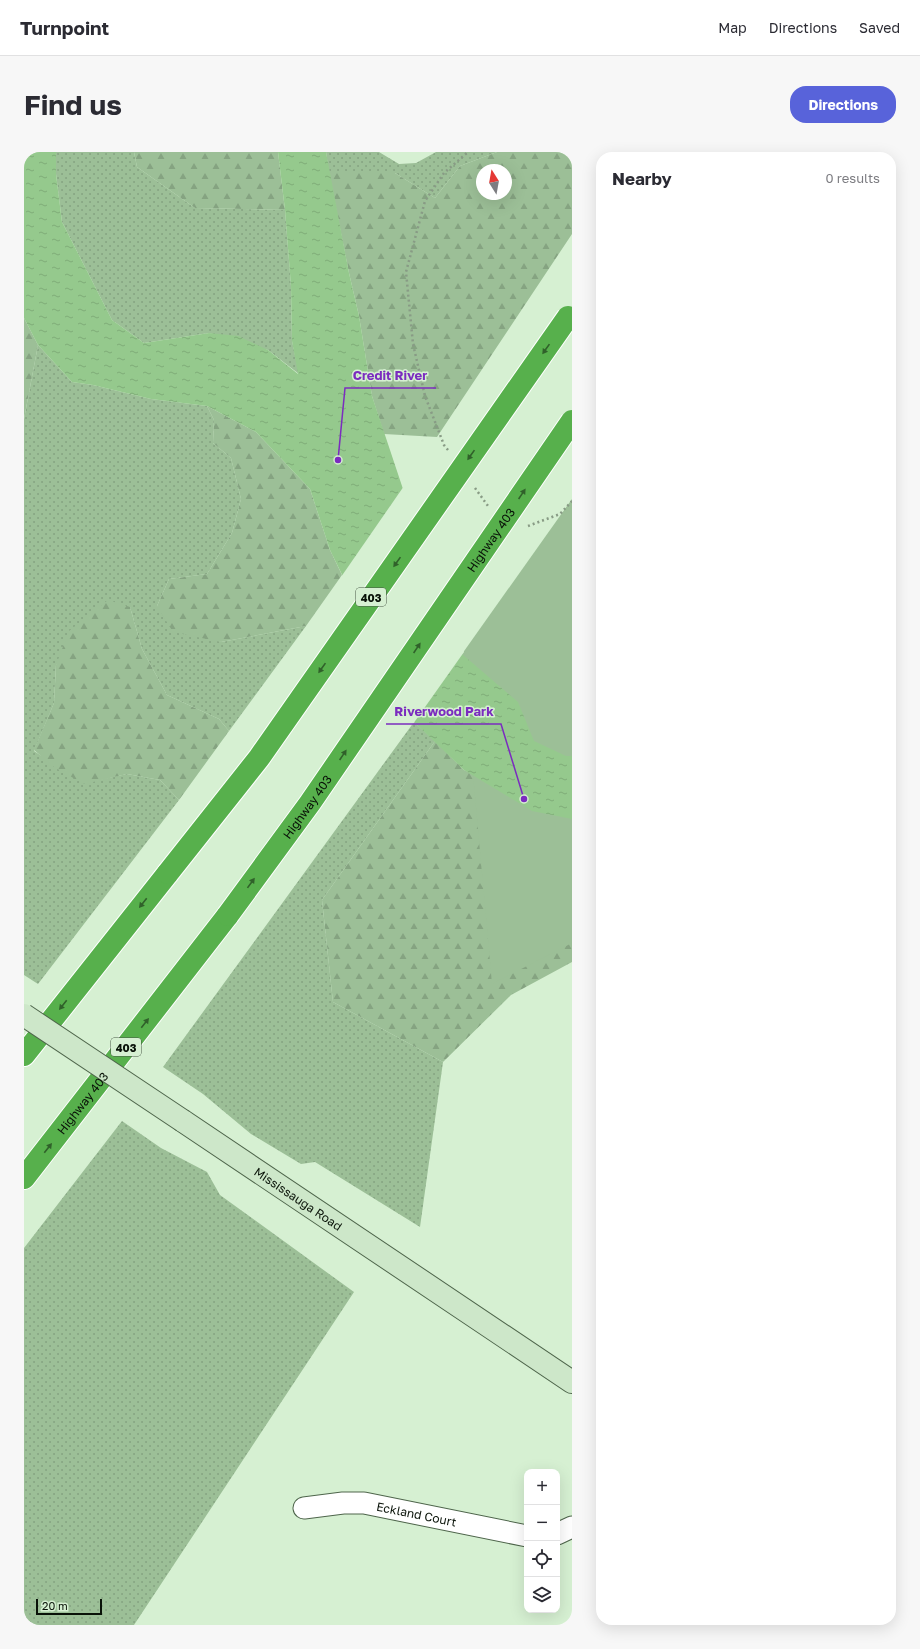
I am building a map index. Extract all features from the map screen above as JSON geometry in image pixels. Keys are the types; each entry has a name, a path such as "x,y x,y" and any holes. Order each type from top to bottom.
{"highway":[{"name":"403","path":"24,1055 259,758 572,311"},
{"name":"Highway 403","path":"24,1178 228,915 310,803 572,421"}],"main road":[{"name":"Mississauga Road","path":"24,1015 572,1382"}],"street":[{"name":"Eckland Court","path":"304,1508 343,1503 364,1503 524,1535"},
{"path":"560,1533 572,1527"}],"path":[{"path":"448,451 444,445 425,396 413,344 406,272 425,201 444,174 468,152"},
{"path":"472,484 490,509"},
{"path":"524,527 560,514 572,501"}],"green space":[{"path":"56,152 134,152 137,167 195,208 285,210 291,286 292,341 299,374 268,350 209,333 144,343 112,320 62,222 56,174"},
{"path":"134,152 278,152 285,210 195,208 137,167"},
{"path":"326,152 379,152 399,164 416,163 436,152 497,152 460,166 435,198 395,173 329,173"},
{"path":"497,152 572,152 572,234 437,437 384,434 372,396 359,316 329,173 395,173 435,198 460,166"},
{"path":"24,318 38,345 24,419"},
{"path":"38,345 72,382 93,385 151,399 207,406 214,420 213,443 231,458 241,499 232,533 207,574 169,579 157,606 221,642 306,626 229,731 219,719 167,695 142,649 130,607 56,665 54,703 34,751 84,783 127,774 160,780 179,800 38,984 24,975 24,419"},
{"path":"207,406 256,432 310,489 330,550 342,575 306,626 221,642 173,632 157,606 169,579 207,574 232,533 241,499 231,458 213,443 214,420"},
{"path":"572,499 572,943 492,984 462,654"},
{"path":"108,600 130,607 142,649 167,695 219,719 229,731 179,800 160,780 127,774 84,784 54,767 34,750 54,703 56,665 69,631"},
{"path":"414,722 435,741 322,900 333,1002 443,1062 420,1227 315,1162 301,1164 251,1134 203,1094 163,1067"},
{"path":"435,741 464,770 572,819 572,962 511,995 443,1062 333,1002 322,900"},
{"path":"122,1121 161,1148 207,1172 220,1195 354,1292 134,1625 24,1625 24,1248"}],"water":[{"path":"24,152 56,152 56,174 62,222 112,320 144,343 209,333 238,336 268,350 298,374 292,341 291,286 285,210 278,152 326,152 349,273 359,316 372,396 403,489 462,654 518,702 534,741 566,756 572,756 572,819 532,811 464,770 414,722 330,550 310,489 256,432 207,406 151,399 93,385 72,382 38,345 24,318"}],"pier":[{"path":"404,486 464,652 413,724 341,577"}],"place":[{"name":"Credit River","path":"338,460"},
{"name":"Riverwood Park","path":"524,799"}]}
